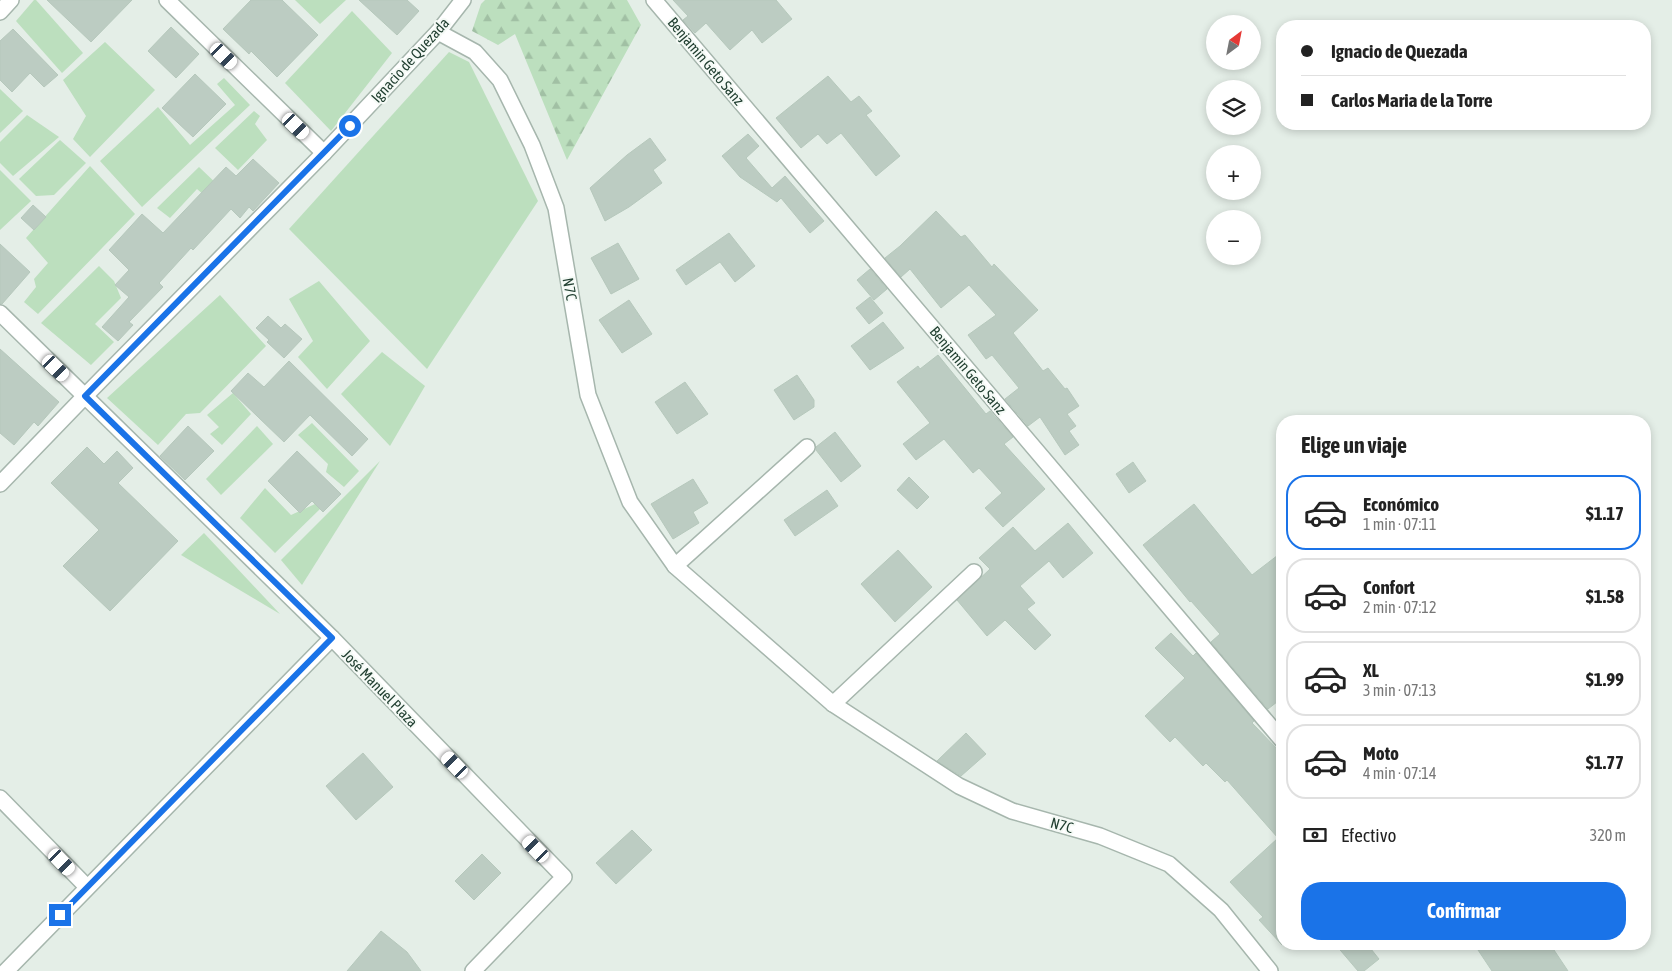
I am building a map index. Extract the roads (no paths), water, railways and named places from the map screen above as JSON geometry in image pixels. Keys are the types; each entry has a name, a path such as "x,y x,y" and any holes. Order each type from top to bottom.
{"street":[{"path":"0,12 12,0"},
{"path":"167,0 324,154"},
{"name":"Ignacio de Quezada","path":"0,484 324,154 438,32 463,0"},
{"name":"Benjamin Geto Sanz","path":"654,0 1276,733"},
{"name":"N7C","path":"438,32 475,52 500,80 532,145 556,208 588,395 630,502 675,566 833,704 958,786 1012,811 1100,836 1169,864 1221,910 1270,971"},
{"name":"José Manuel Plaza","path":"0,313 332,638 564,877 473,971"},
{"path":"675,566 807,447"},
{"path":"833,704 974,572"},
{"path":"6,971 332,638"},
{"path":"0,798 87,887"}]}
